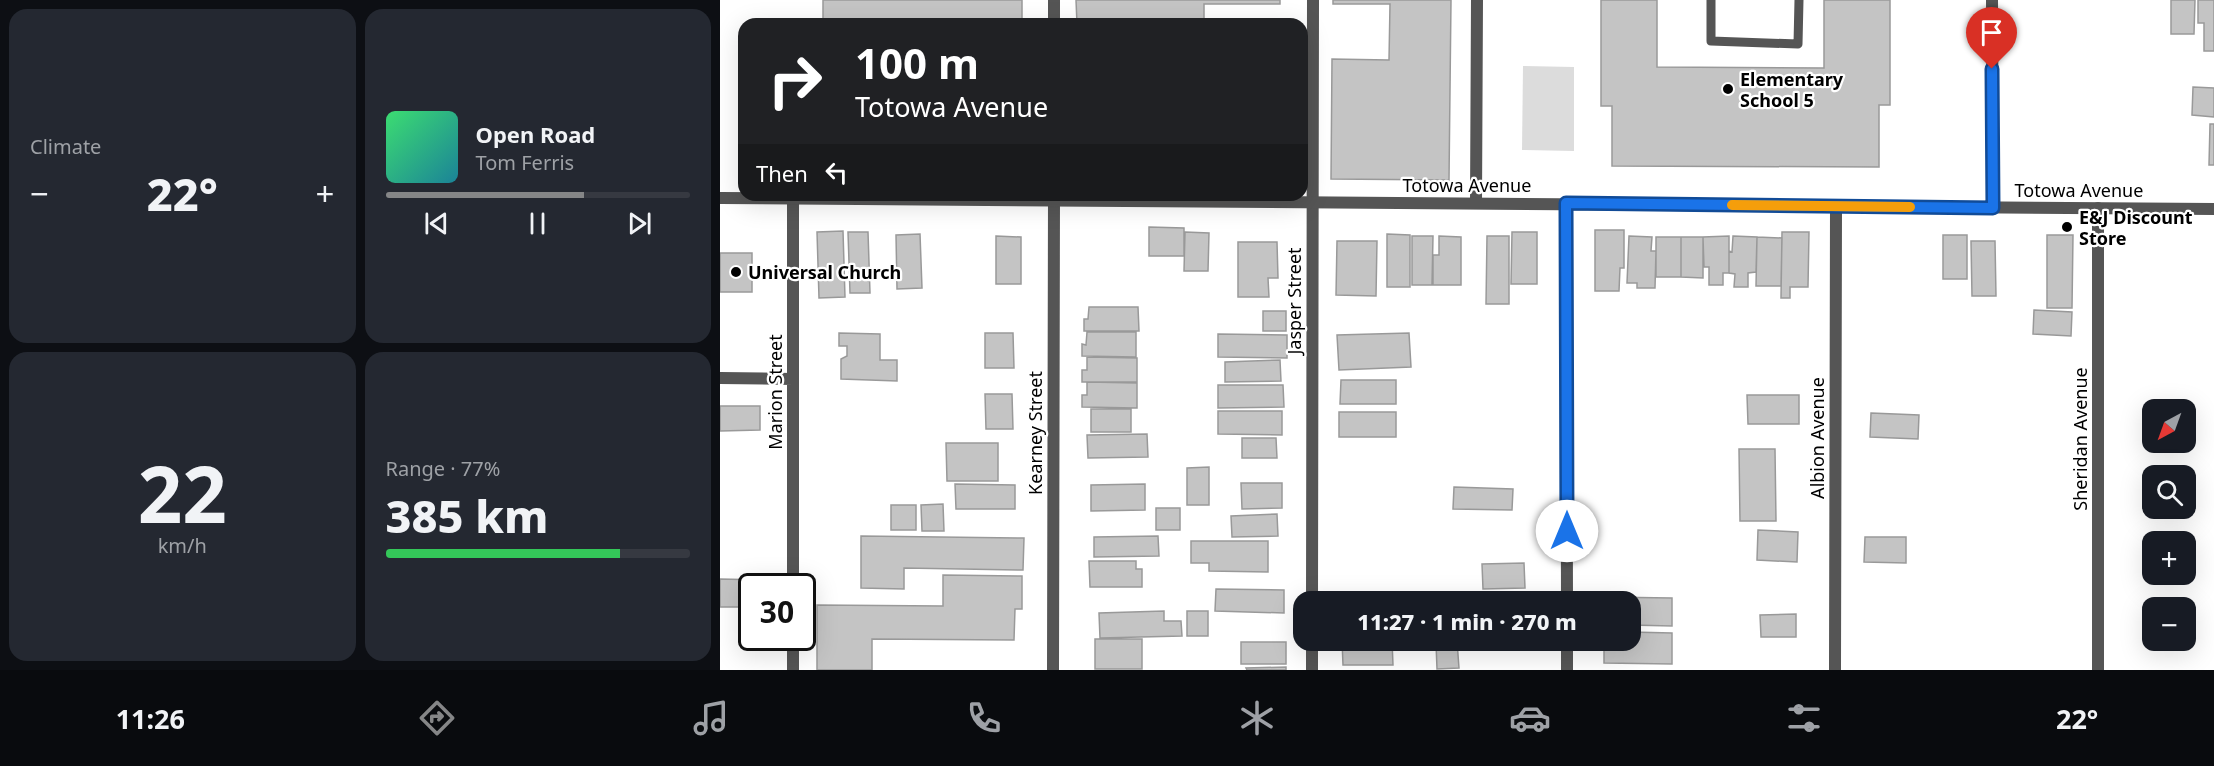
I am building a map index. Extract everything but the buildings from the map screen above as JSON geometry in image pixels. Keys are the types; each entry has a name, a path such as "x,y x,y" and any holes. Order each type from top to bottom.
{"street":[{"path":"1054,0 1054,18"},
{"name":"Jasper Street","path":"1312,591 1313,0"},
{"path":"1476,203 1477,0"},
{"path":"1992,0 1993,208"},
{"name":"Totowa Avenue","path":"720,198 738,198"},
{"name":"Marion Street","path":"793,201 793,573"},
{"name":"Kearney Street","path":"1053,670 1054,201"},
{"name":"Totowa Avenue","path":"1308,201 1836,207 2214,208"},
{"path":"1566,203 1567,591"},
{"name":"Albion Avenue","path":"1835,670 1836,207"},
{"name":"Sheridan Avenue","path":"2098,208 2098,670"},
{"path":"720,378 793,379"},
{"path":"793,651 793,670"},
{"path":"1312,651 1312,670"},
{"path":"1567,651 1567,670"}],"lane":[{"path":"1711,0 1711,41 1798,44 1799,0"}],"shaded area":[{"path":"1523,66 1574,67 1574,151 1522,150"}],"slow traffic":[{"path":"1732,205 1910,207"}],"place":[{"name":"Elementary School 5","path":"1728,89"},
{"name":"E&J Discount Store","path":"2067,227"},
{"name":"Universal Church","path":"736,272"}],"route":[{"path":"1567,531 1566,203 1993,208 1992,69"}]}
